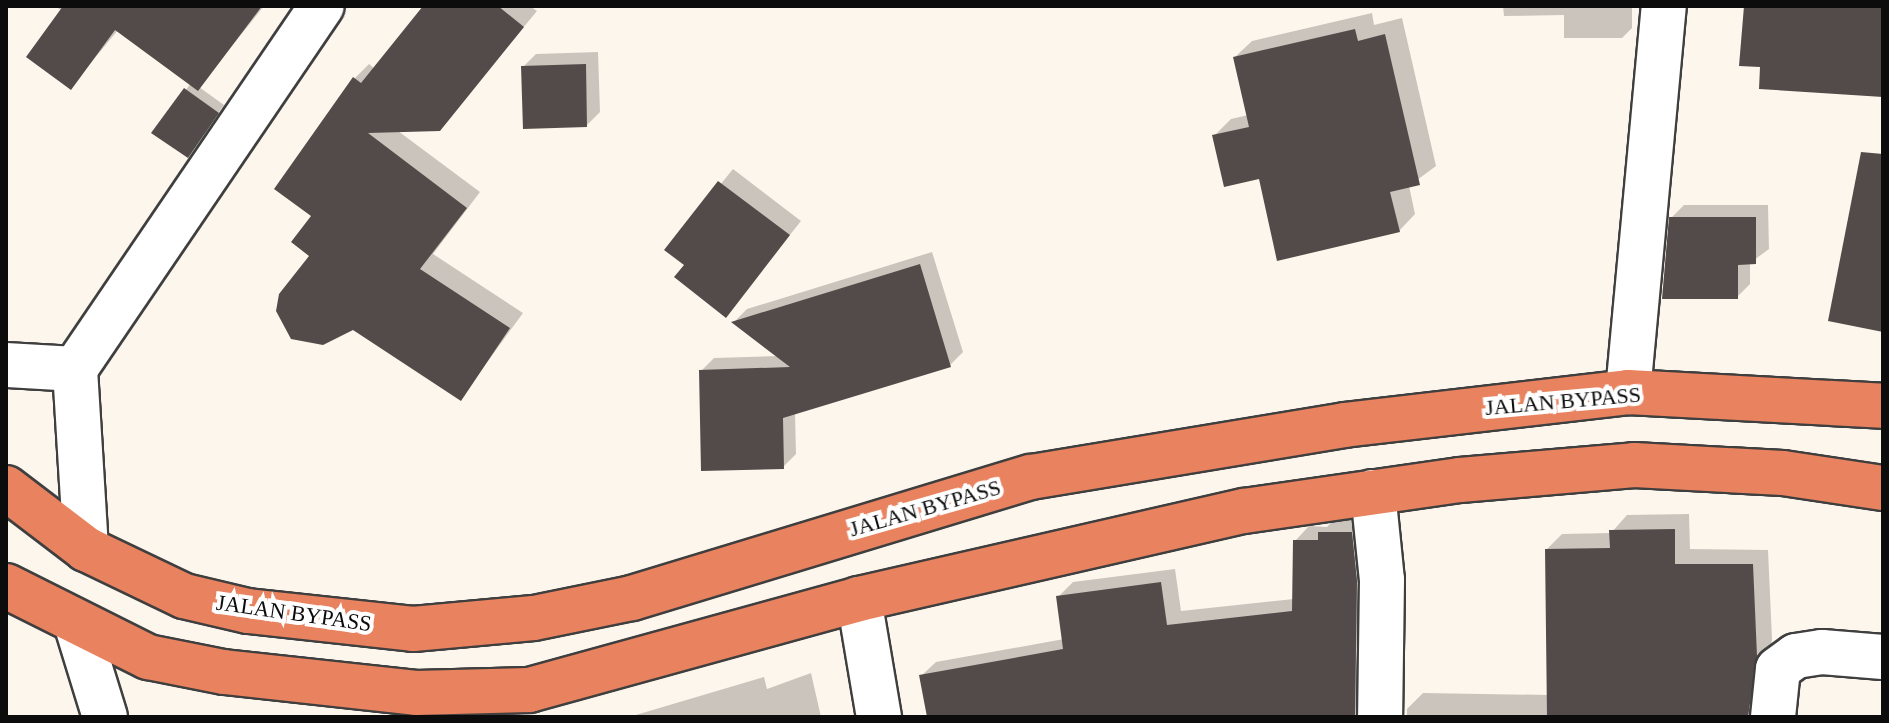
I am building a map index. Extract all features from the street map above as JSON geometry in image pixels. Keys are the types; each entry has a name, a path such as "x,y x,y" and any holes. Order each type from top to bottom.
{"highway":[{"name":"JALAN BYPASS","path":"6,488 86,549 184,596 248,611 413,629 534,618 632,598 1031,477 1344,425 1628,392 1767,396 1883,406"},
{"path":"6,586 77,626 148,657 224,672 416,693 515,690 859,599 1244,511 1373,492 1634,465 1783,473 1883,488"}],"street":[{"path":"86,549 75,369 322,6"},
{"path":"1628,392 1664,6"},
{"path":"6,365 75,369"},
{"path":"1373,492 1382,580 1380,717"},
{"path":"859,599 879,717"},
{"path":"77,626 105,717"},
{"path":"1773,717 1778,669 1796,656 1822,652 1883,657"}],"building":[{"path":"63,6 262,6 198,91 115,30 71,90 26,57"},
{"path":"423,6 498,6 524,27 440,131 368,133 467,208 420,269 510,328 461,401 353,330 323,345 291,339 276,311 279,294 309,256 291,242 311,216 274,189 353,77 361,83"},
{"path":"1744,6 1883,6 1883,97 1759,89 1760,67 1739,66"},
{"path":"1355,29 1358,41 1385,34 1420,185 1390,192 1400,232 1277,261 1259,179 1224,187 1212,135 1249,127 1233,57"},
{"path":"586,64 587,127 523,129 521,66"},
{"path":"184,88 219,113 188,158 151,133"},
{"path":"1861,152 1883,154 1883,332 1828,321"},
{"path":"718,181 790,235 726,318 674,277 684,265 664,250"},
{"path":"1669,217 1756,217 1756,264 1738,265 1738,299 1662,299"},
{"path":"920,264 951,367 783,418 784,469 701,471 699,370 790,367 731,322"},
{"path":"1675,529 1675,564 1753,564 1757,656 1748,717 1547,717 1545,549 1610,548 1609,530"},
{"path":"1318,532 1352,532 1357,581 1355,717 927,717 919,675 1063,649 1056,596 1161,582 1167,625 1292,611 1293,540 1318,540"}]}
